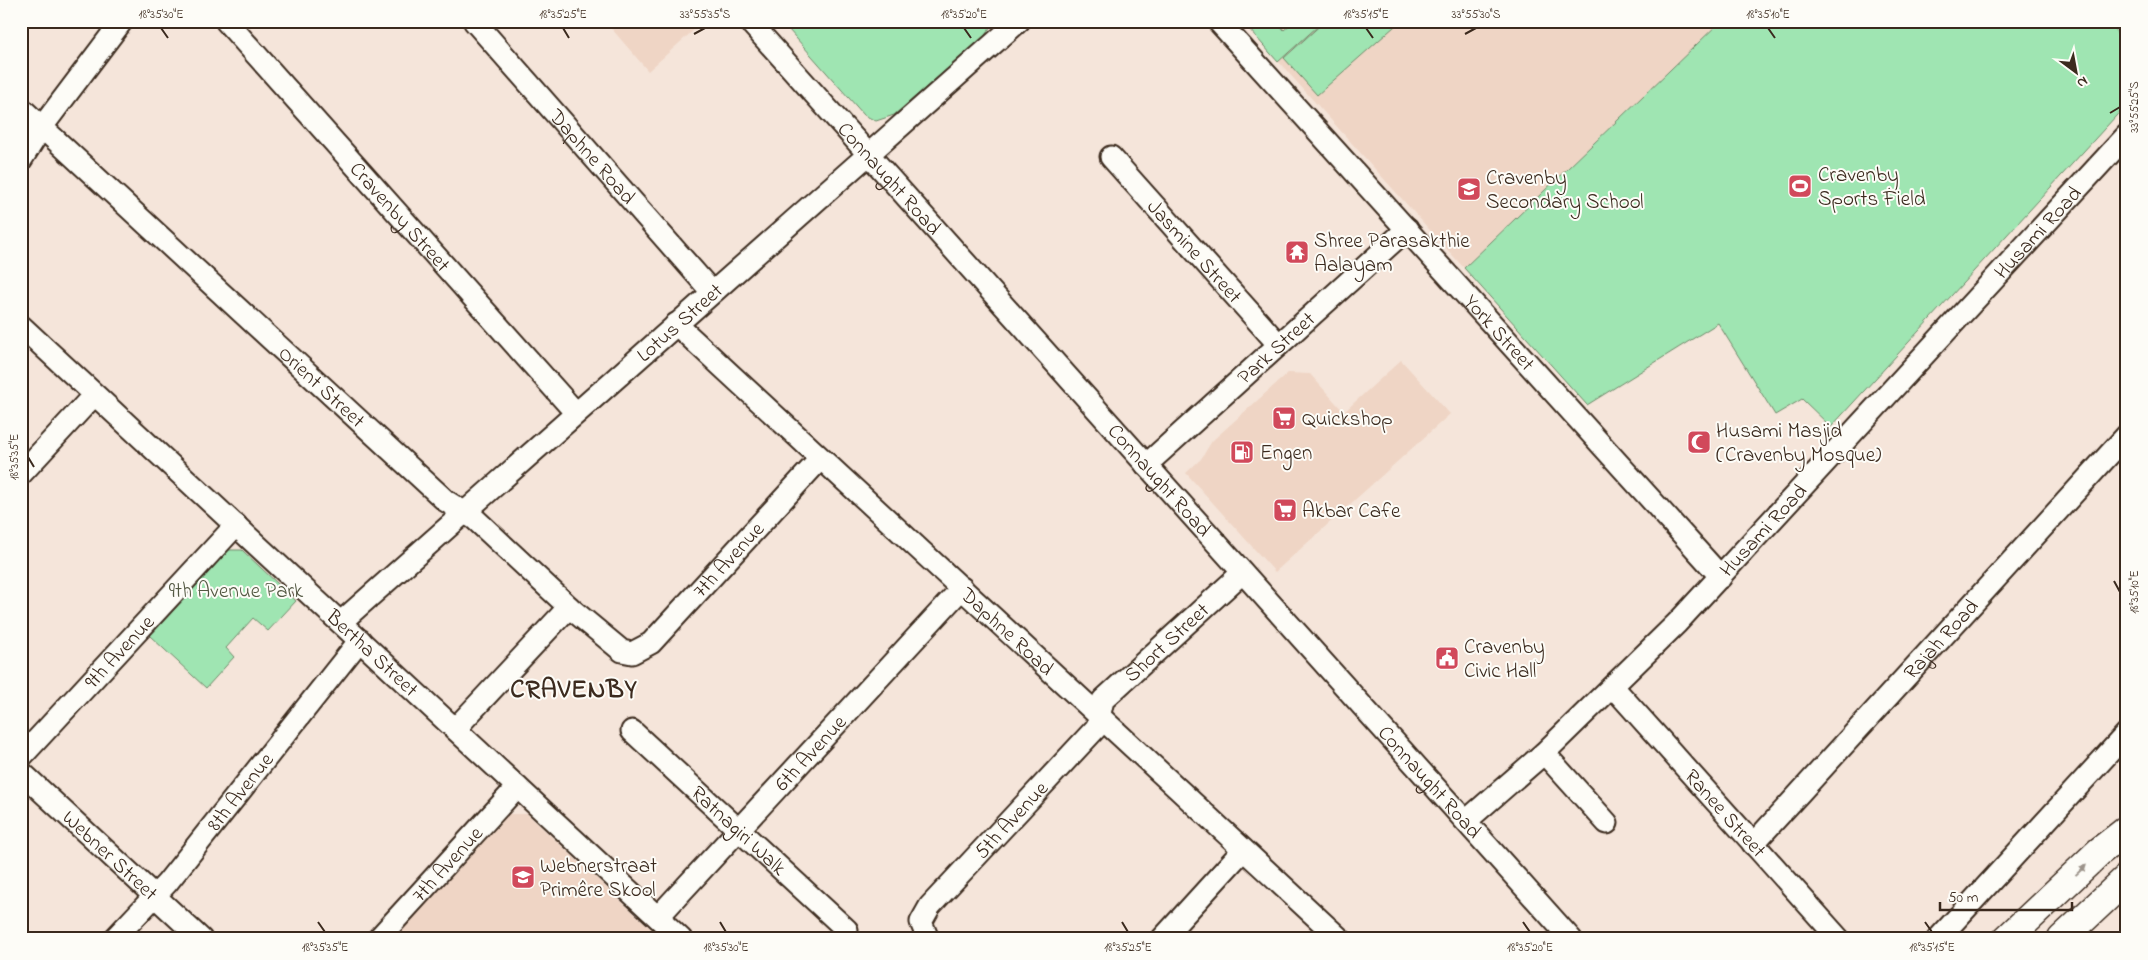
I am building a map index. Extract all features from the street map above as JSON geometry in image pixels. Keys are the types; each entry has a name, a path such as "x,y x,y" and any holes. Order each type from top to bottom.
{"main road":[{"path":"2007,939 2100,851 2127,830"},
{"path":"2062,939 2127,878"}],"street":[{"path":"21,160 42,127 122,21"},
{"name":"Cravenby Street","path":"226,21 576,413"},
{"name":"Daphne Road","path":"474,21 712,292"},
{"name":"Connaught Road","path":"749,21 1571,939"},
{"name":"Lotus Street","path":"341,622 1019,21"},
{"name":"York Street","path":"1218,21 1721,578"},
{"name":"Orient Street","path":"21,108 431,487 464,513 475,519 569,607 614,646 622,651 632,653"},
{"name":"Husami Road","path":"1466,821 1544,753 1613,688 1721,578 2127,135"},
{"name":"Jasmine Street","path":"1111,157 1279,345"},
{"name":"Park Street","path":"1146,465 1407,229"},
{"name":"Daphne Road","path":"676,324 1340,939"},
{"name":"Bertha Street","path":"21,326 681,939"},
{"path":"21,474 94,394"},
{"name":"Rajah Road","path":"1753,844 2127,435"},
{"name":"7th Avenue","path":"632,653 651,643 820,459"},
{"name":"9th Avenue","path":"21,757 236,525"},
{"name":"Short Street","path":"1099,716 1103,700 1242,573"},
{"name":"6th Avenue","path":"658,917 962,588"},
{"path":"455,729 569,607"},
{"name":"8th Avenue","path":"114,939 155,896 360,640"},
{"name":"Ranee Street","path":"1613,688 1838,939"},
{"name":"5th Avenue","path":"925,931 930,906 1096,727 1099,716"},
{"name":"Ratnagiri Walk","path":"632,731 847,930"},
{"path":"1938,939 2127,733"},
{"path":"1544,753 1608,823"},
{"name":"Webner Street","path":"21,772 201,939"},
{"name":"7th Avenue","path":"378,939 517,787"},
{"path":"1162,939 1243,850"}],"shaded area":[{"path":"605,21 704,21 648,71"},
{"name":"Cravenby Secondary School","path":"1242,21 1721,21 1464,268"},
{"path":"1401,360 1450,414 1275,572 1186,473 1201,459 1212,441 1288,373 1310,374 1344,412"},
{"name":"Webnerstraat Primêre Skool","path":"509,814 527,814 662,939 394,939"}],"green space":[{"path":"781,21 994,21 984,37 894,115 876,121 864,115"},
{"path":"1242,21 1276,21 1284,30 1294,21 1315,21 1318,26 1278,62"},
{"path":"1325,21 1391,21 1395,26 1317,95 1284,58"},
{"name":"Cravenby Sports Field","path":"1721,21 2113,21 2127,64 2127,104 1831,427 1802,399 1775,415 1718,323 1587,405 1464,268"},
{"name":"9th Avenue Park","path":"229,550 242,550 296,601 268,631 253,618 226,648 234,657 206,688 150,636"}],"place":[{"name":"Cravenby Sports Field","path":"1800,186"},
{"name":"Cravenby Secondary School","path":"1469,189"},
{"name":"Shree Parasakthie Aalayam","path":"1297,252"},
{"name":"Quickshop","path":"1284,418"},
{"name":"Husami Masjid (Cravenby Mosque)","path":"1699,442"},
{"name":"Engen","path":"1242,452"},
{"name":"Akbar Cafe","path":"1285,510"},
{"name":"Cravenby Civic Hall","path":"1447,658"},
{"name":"Webnerstraat Primêre Skool","path":"523,877"}],"district":[{"name":"CRAVENBY","path":"574,688"}]}
